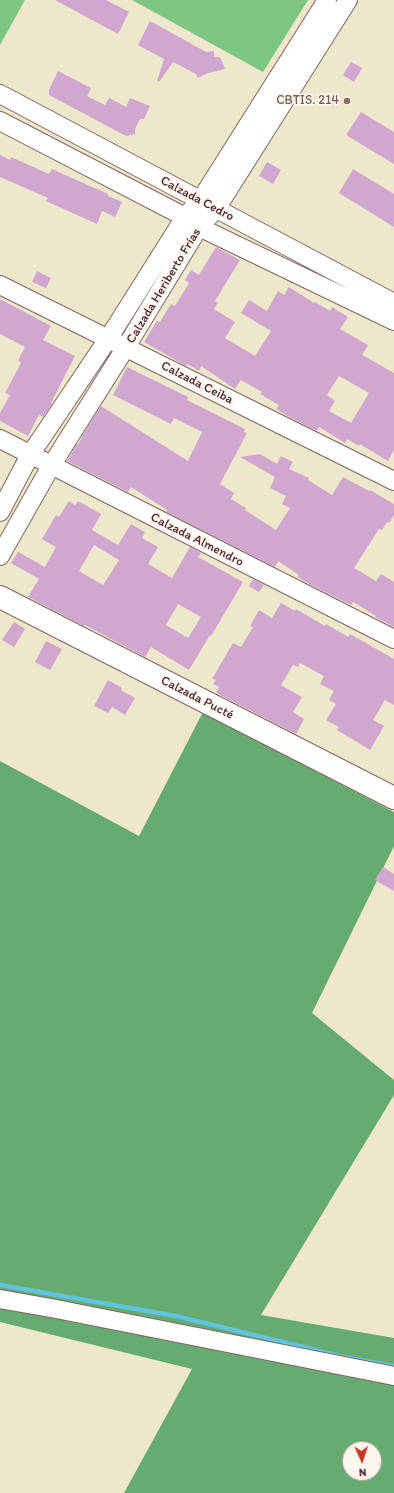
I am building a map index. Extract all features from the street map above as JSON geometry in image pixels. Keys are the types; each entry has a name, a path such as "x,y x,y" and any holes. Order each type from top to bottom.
{"street":[{"name":"Calzada Heriberto Frías","path":"0,556 51,466 126,347 192,222 200,201 327,0"},
{"name":"Calzada Heriberto Frías","path":"0,512 30,455 108,339 192,222 216,209 348,0"},
{"name":"Calzada Cedro","path":"0,94 394,303"},
{"name":"Calzada Cedro","path":"0,121 192,222 394,321"},
{"name":"Calzada Ceiba","path":"0,286 126,347 394,481"},
{"name":"Calzada Almendro","path":"0,439 394,640"},
{"name":"Calzada Pucté","path":"0,597 394,798"},
{"path":"0,1299 394,1376"}],"green space":[{"path":"0,0 25,0 0,45"},
{"path":"132,0 308,0 263,72"},
{"path":"203,712 394,812 394,846 312,1013 394,1080 394,1095 261,1315 394,1338 394,1493 124,1493 192,1369 0,1322 0,761 139,836"}],"building":[{"path":"55,0 106,0 129,12 118,34"},
{"path":"150,21 206,52 214,51 214,57 220,57 225,69 208,73 198,78 196,74 173,62 159,82 157,81 164,59 138,45"},
{"path":"351,62 362,68 354,82 343,75"},
{"path":"58,71 91,88 87,96 105,105 109,98 126,107 130,98 150,106 144,119 140,119 135,129 135,134 126,136 49,95 49,90"},
{"path":"361,112 394,132 394,164 346,135"},
{"path":"0,155 10,160 11,157 49,174 52,169 108,194 108,196 122,202 115,217 102,211 97,224 46,201 48,198 0,177"},
{"path":"267,162 281,170 273,184 259,176"},
{"path":"353,169 394,194 394,227 339,193"},
{"path":"216,247 240,260 215,301 218,303 214,309 235,322 225,338 255,356 271,331 241,313 249,300 267,311 278,291 284,295 289,287 314,303 315,302 330,311 332,307 348,317 340,329 368,345 362,355 394,373 394,450 388,461 360,444 359,446 347,439 345,443 319,427 317,431 291,418 276,409 279,405 260,394 262,392 241,380 235,389 201,366 199,371 187,364 186,366 144,342 157,321 160,322 171,304 175,306 189,283 185,280 191,270 199,275","holes":["339,376 369,393 351,423 329,411 335,401 327,395"]},
{"path":"37,271 51,278 46,288 32,282"},
{"path":"0,299 51,326 43,340 75,356 51,403 52,404 43,417 39,415 28,436 0,421 0,413 10,395 5,393 21,363 18,360 25,347 0,334"},
{"path":"127,367 188,397 187,400 245,429 244,432 247,433 220,484 234,493 231,499 276,530 290,508 282,504 286,496 270,488 275,477 240,457 260,454 277,464 281,456 293,462 289,469 309,478 308,480 332,495 343,477 394,504 394,515 389,523 387,522 382,530 379,529 354,568 376,581 381,574 394,582 394,627 375,617 376,616 353,602 351,605 309,584 298,577 299,575 278,561 275,567 166,512 167,510 131,487 128,492 67,461 101,406 188,461 202,432 174,418 171,424 113,395"},
{"path":"69,501 75,505 78,501 101,514 92,530 118,545 131,524 145,532 142,538 158,547 148,564 172,578 190,547 201,553 198,557 243,582 189,670 151,647 145,657 28,597 39,579 11,563 18,552 45,567 56,547 42,539 56,515 59,517","holes":["94,545 119,560 103,585 79,571","178,604 201,617 188,638 166,625"]},
{"path":"253,579 264,585 259,592 249,586"},
{"path":"281,603 295,611 296,609 325,626 326,624 348,637 350,634 394,659 394,705 385,700 373,720 384,726 370,750 337,730 339,727 326,720 336,704 329,700 334,691 320,684 324,676 300,663 298,667 293,665 281,685 302,697 293,712 304,719 296,734 216,693 219,687 213,684 216,680 212,679 233,643 241,647 253,627 250,626 259,610 272,618"},
{"path":"14,622 25,629 14,647 2,640"},
{"path":"46,641 62,649 50,670 35,662"},
{"path":"108,680 135,698 125,715 112,707 108,713 94,706"},
{"path":"383,867 394,874 394,891 375,880"}],"waterway":[{"path":"0,1285 176,1316 344,1357 394,1366"}],"place":[{"name":"CBTIS. 214","path":"347,101"}]}
